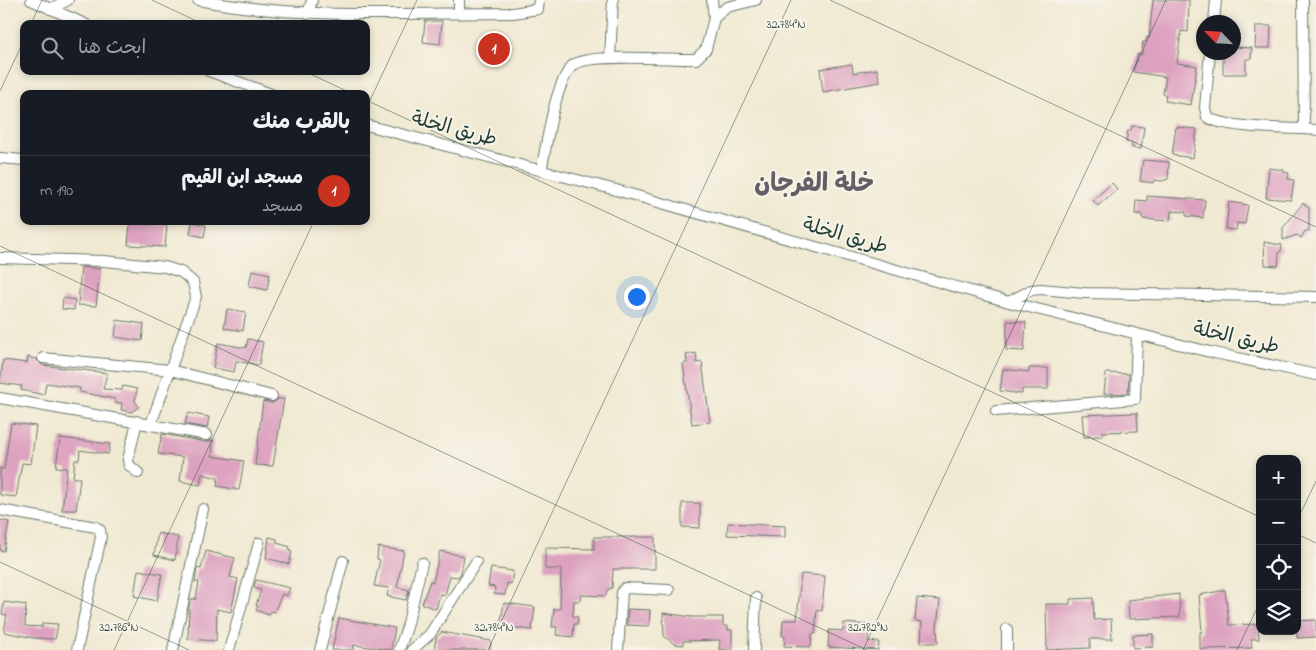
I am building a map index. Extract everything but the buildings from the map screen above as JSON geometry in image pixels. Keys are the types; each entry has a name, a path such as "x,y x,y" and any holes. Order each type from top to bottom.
{"street":[{"path":"31,0 76,20"},
{"path":"50,9 68,0"},
{"path":"198,0 238,8 308,14 459,13 533,10 538,9 539,0"},
{"path":"308,14 312,0"},
{"path":"459,0 459,13"},
{"path":"610,58 613,0"},
{"path":"541,171 558,95 572,65 582,59 696,59 706,49 714,18 712,0"},
{"path":"714,18 727,7 756,0"},
{"path":"1215,15 1216,0"},
{"path":"1303,0 1304,129"},
{"path":"1209,60 1205,108 1207,117 1212,121 1250,126 1316,130"},
{"path":"220,75 260,90"},
{"name":"طريق الخلة","path":"370,126 634,195 1008,302 1210,352 1316,375"},
{"path":"0,158 20,160"},
{"path":"0,258 104,261 165,267 181,272 193,282 196,297 151,424"},
{"path":"1008,302 1031,290 1041,289 1084,293 1316,297"},
{"path":"996,411 1135,399 1137,334"},
{"path":"43,358 170,370 272,396"},
{"path":"0,398 207,435"},
{"path":"137,421 128,460 129,465 138,474"},
{"path":"173,650 203,509"},
{"path":"0,510 86,525 100,530 101,537 77,650"},
{"path":"229,650 259,543"},
{"path":"320,650 343,560"},
{"path":"412,650 430,634 476,562"},
{"path":"399,650 407,627 422,563"},
{"path":"618,650 622,592 625,588 669,590"},
{"path":"754,650 756,598"},
{"path":"1007,630 1007,650"}],"place":[{"name":"مسجد ابن القيم","path":"494,49"}],"district":[{"name":"خلة الفرجان","path":"814,185"}]}
